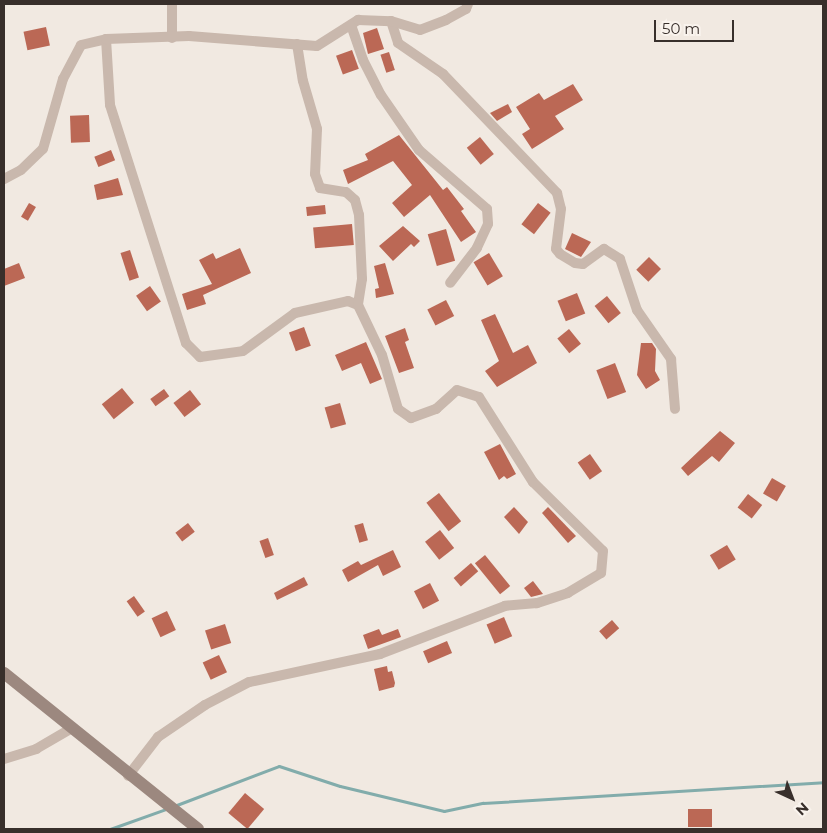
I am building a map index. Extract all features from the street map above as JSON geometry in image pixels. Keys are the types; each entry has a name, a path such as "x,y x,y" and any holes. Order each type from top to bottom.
{"main road":[{"path":"4,673 128,776 198,829"}],"street":[{"path":"172,4 172,38"},
{"path":"4,179 21,170 42,149 63,79 81,45 106,39 189,36 318,46 358,20 391,21 420,30 446,20 466,9 468,4"},
{"path":"391,21 398,44 443,74 557,193 561,209 556,249 560,254 575,263 583,264 604,249 620,259 637,310 671,359 676,409"},
{"path":"351,25 363,60 381,95 419,150 487,209 488,224 477,248 450,282"},
{"path":"106,39 110,105 186,343 200,357 242,351 296,313 348,301 358,305"},
{"path":"128,776 158,737 205,704 248,682 380,654 505,606 537,603 568,593 600,573 603,551 533,482 479,397 457,390 436,408 411,418 398,409 382,355 358,305 362,279 359,215 355,200 346,192 320,188 315,174 317,129 302,81 297,44"},
{"path":"4,758 36,749 72,728"}],"building":[{"path":"46,27 50,46 27,50 24,32"},
{"path":"377,28 384,49 368,54 363,33"},
{"path":"352,50 359,69 343,75 336,56"},
{"path":"389,52 395,70 386,73 380,55"},
{"path":"573,84 583,100 555,116 564,129 532,149 522,134 530,129 516,107 539,93 544,100"},
{"path":"508,104 512,112 497,121 490,113"},
{"path":"89,115 90,142 71,143 70,116"},
{"path":"399,135 443,190 447,187 464,209 461,211 476,232 461,242 430,195 404,217 392,203 412,185 393,161 348,184 343,170 368,160 365,154"},
{"path":"480,137 494,154 481,165 467,148"},
{"path":"111,150 115,160 98,167 94,157"},
{"path":"118,178 123,195 97,200 94,185"},
{"path":"29,203 36,207 28,221 21,217"},
{"path":"538,203 551,213 534,234 521,224"},
{"path":"325,205 326,214 307,216 306,207"},
{"path":"352,224 354,245 315,248 313,227"},
{"path":"403,226 420,241 414,247 411,244 393,261 379,246"},
{"path":"446,229 455,261 437,266 428,234"},
{"path":"572,233 591,242 581,257 565,249"},
{"path":"240,248 251,273 203,295 206,304 187,310 182,294 212,284 199,260 213,253 216,259"},
{"path":"130,250 139,278 129,281 120,253"},
{"path":"489,253 503,276 487,285 474,262"},
{"path":"649,257 661,269 648,282 636,270"},
{"path":"19,263 25,278 4,286 4,269"},
{"path":"385,263 394,294 376,298 375,289 379,288 374,266"},
{"path":"150,286 161,302 147,311 136,296"},
{"path":"577,293 585,313 566,321 558,301"},
{"path":"607,296 621,313 608,323 595,306"},
{"path":"446,300 454,316 435,326 427,310"},
{"path":"495,314 513,353 528,345 537,363 497,387 485,371 499,361 481,320"},
{"path":"304,327 311,346 296,351 289,332"},
{"path":"405,328 409,340 405,342 414,368 399,373 385,336"},
{"path":"569,329 581,344 569,353 557,338"},
{"path":"366,342 382,379 370,384 361,363 342,371 335,355"},
{"path":"641,343 652,343 656,349 655,371 660,380 646,389 637,375"},
{"path":"615,363 626,392 607,399 596,370"},
{"path":"122,388 134,403 114,419 102,404"},
{"path":"164,389 169,396 156,406 150,399"},
{"path":"190,390 201,404 185,417 173,403"},
{"path":"340,403 346,424 331,429 325,407"},
{"path":"720,431 735,443 719,462 712,456 688,476 681,468"},
{"path":"500,444 516,474 507,479 504,476 499,480 484,452"},
{"path":"590,454 602,471 590,480 578,463"},
{"path":"772,478 786,486 777,502 763,494"},
{"path":"439,493 461,521 449,531 426,503"},
{"path":"748,494 762,505 752,518 738,507"},
{"path":"514,507 528,522 519,534 504,517"},
{"path":"548,507 576,536 568,543 542,513"},
{"path":"188,523 195,532 182,542 175,533"},
{"path":"363,523 368,540 359,543 354,525"},
{"path":"440,530 454,548 439,560 425,542"},
{"path":"268,538 274,555 265,558 259,541"},
{"path":"727,545 736,560 719,570 710,555"},
{"path":"393,550 401,567 383,576 378,565 348,582 342,570 358,561 361,565"},
{"path":"485,555 510,586 500,594 475,563"},
{"path":"471,563 478,571 461,586 454,578"},
{"path":"304,577 308,585 277,600 274,593"},
{"path":"533,581 543,594 531,597 524,588"},
{"path":"430,583 439,601 423,609 414,591"},
{"path":"134,596 145,612 138,617 127,601"},
{"path":"167,611 176,630 160,637 152,618"},
{"path":"504,617 512,636 495,644 487,624"},
{"path":"612,620 619,628 606,639 599,631"},
{"path":"225,624 231,643 211,650 205,630"},
{"path":"379,629 382,635 398,629 401,637 368,649 363,635"},
{"path":"447,641 452,653 428,663 423,651"},
{"path":"219,655 227,672 211,680 203,663"},
{"path":"387,666 388,672 392,671 394,687 379,691 374,669"},
{"path":"245,793 264,809 247,829 228,813"},
{"path":"688,809 712,809 712,827 688,827"}],"waterway":[{"path":"174,806 279,766 340,786 444,811 483,803 823,782"},
{"path":"110,829 166,809"}]}
